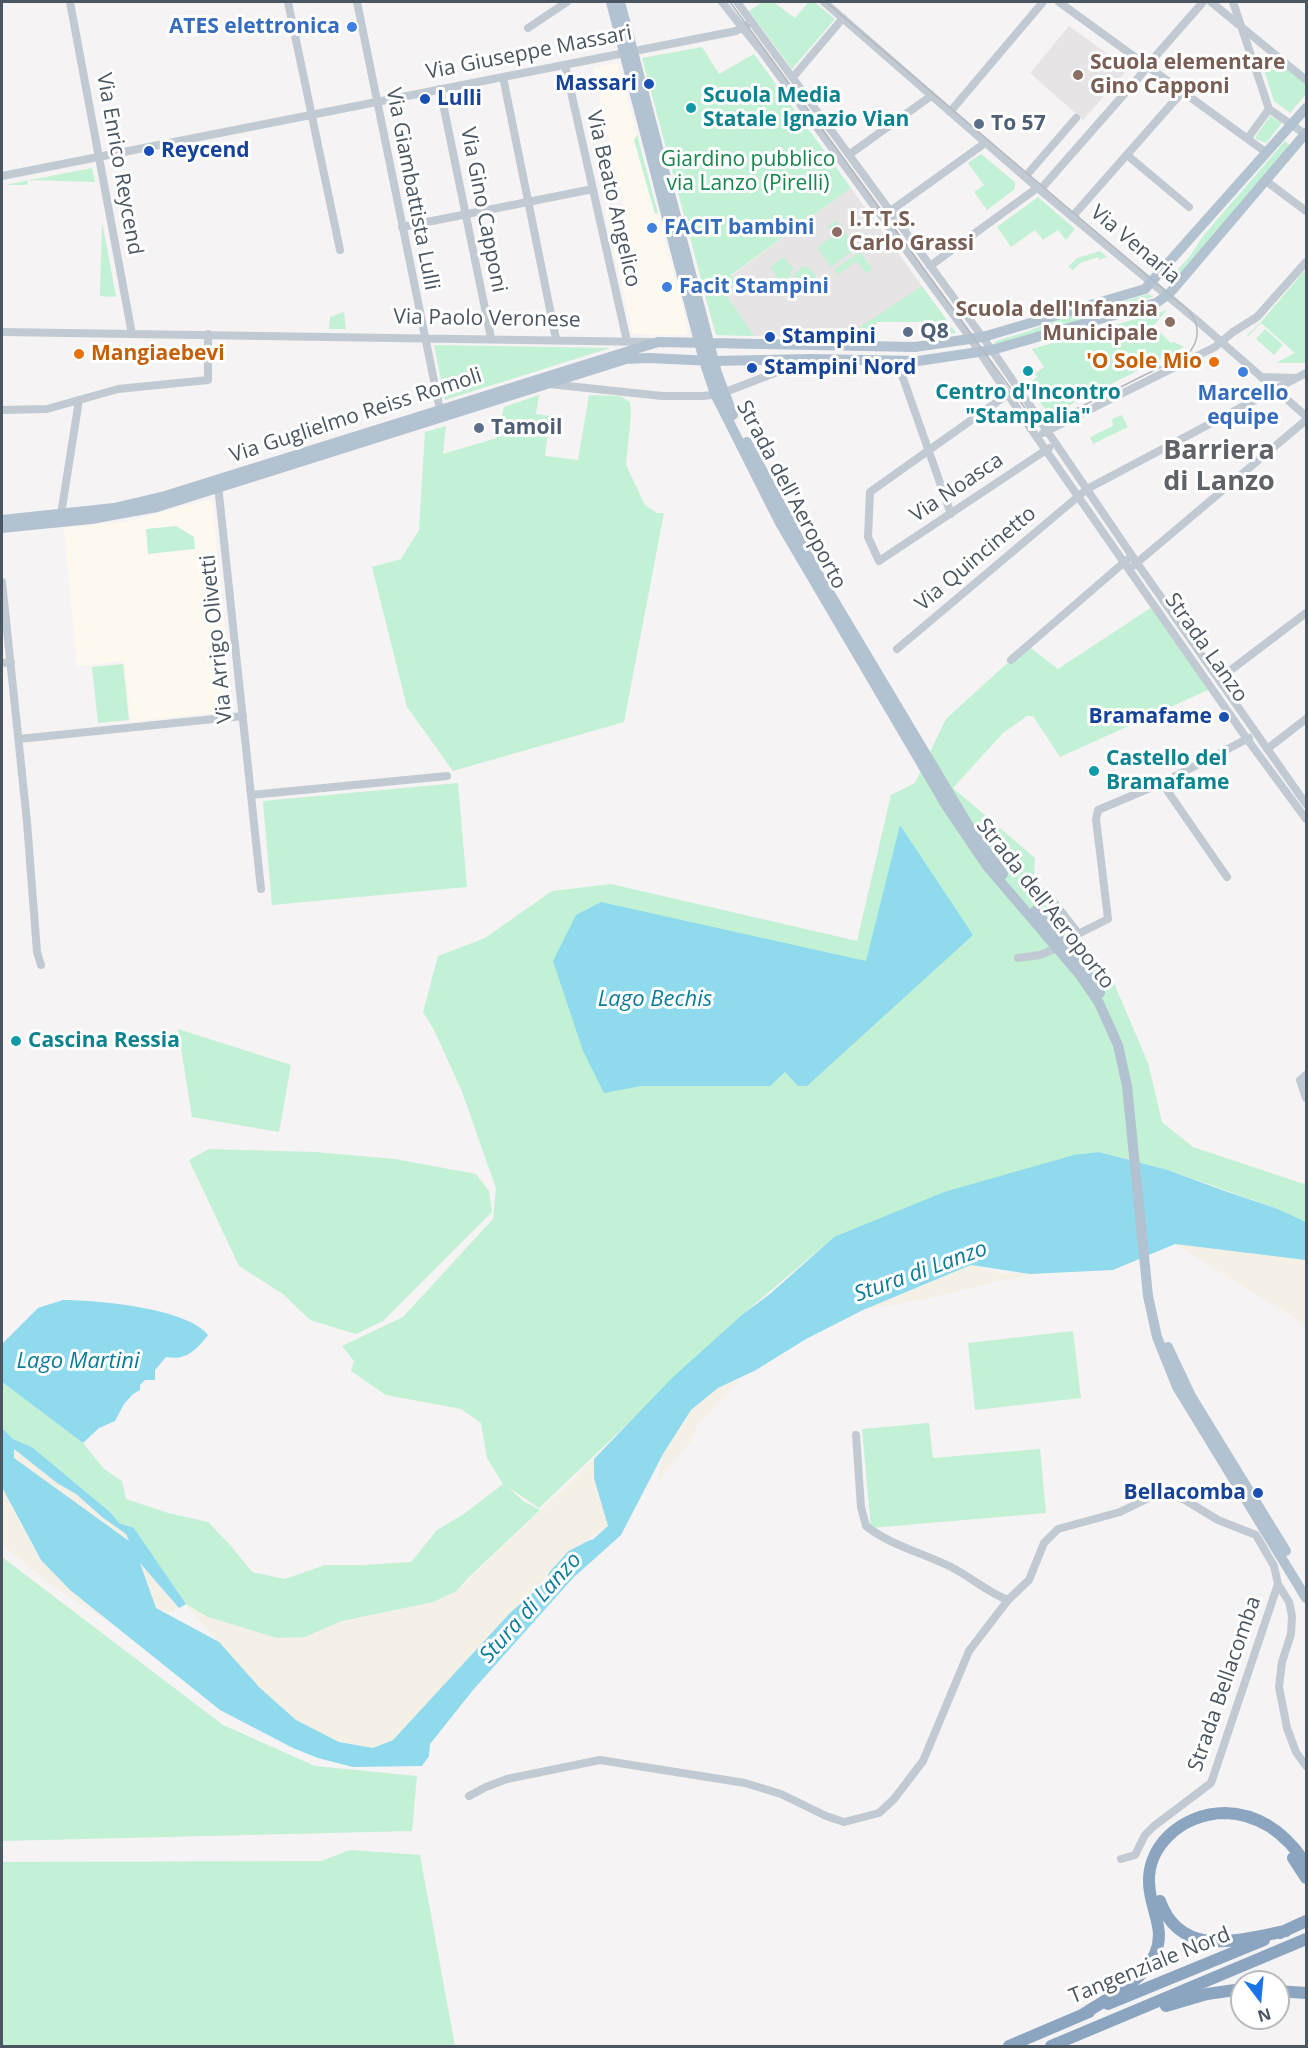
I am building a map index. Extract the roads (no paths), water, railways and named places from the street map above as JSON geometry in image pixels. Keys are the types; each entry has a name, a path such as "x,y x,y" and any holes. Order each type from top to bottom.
{"highway":[{"path":"1082,2015 1138,1977 1154,1956 1160,1931 1150,1892 1150,1869 1163,1842 1185,1823 1211,1814 1248,1816 1267,1824 1283,1835 1306,1864"},
{"path":"1286,1931 1212,1942 1200,1940 1182,1932 1165,1914 1159,1899 1156,1883 1162,1857 1172,1843 1195,1827 1215,1821 1244,1823 1262,1830 1278,1841 1292,1856 1306,1878"},
{"name":"Tangenziale Nord","path":"1009,2046 1306,1921"},
{"name":"Tangenziale Nord","path":"1051,2046 1306,1939"},
{"path":"1135,2011 1230,1991"},
{"path":"1290,1992 1306,1993"}],"main road":[{"path":"611,2 628,52"},
{"path":"620,2 628,52"},
{"name":"Strada dell'Aeroporto","path":"628,52 719,393 780,523 947,807 987,866 1080,975 1099,1003 1118,1045 1127,1086 1135,1126 1159,1315 1177,1369 1199,1417 1306,1598"},
{"path":"1151,283 1306,108"},
{"path":"709,361 811,359 918,361 992,350 1156,303 1167,296 1306,133"},
{"name":"Via Paolo Veronese","path":"658,342 915,347 977,338 1145,289 1151,283"},
{"name":"Via Guglielmo Reiss Romoli","path":"2,520 62,518 142,511 218,484 658,342"},
{"name":"Via Guglielmo Reiss Romoli","path":"440,414 626,359 709,361"},
{"name":"Via Guglielmo Reiss Romoli","path":"2,528 62,518"},
{"name":"Strada dell'Aeroporto","path":"1264,1530 1306,1584"}],"street":[{"name":"Via Enrico Reycend","path":"70,2 132,334"},
{"path":"288,2 340,250"},
{"name":"Via Giambattista Lulli","path":"357,2 440,414"},
{"path":"528,28 567,2"},
{"path":"722,2 977,338"},
{"path":"737,2 794,76 891,211 977,338"},
{"name":"Via Venaria","path":"825,2 1038,189 1221,342 1306,418"},
{"path":"950,112 1043,2"},
{"path":"1059,2 1267,153"},
{"path":"930,266 1038,189 1203,2"},
{"path":"1215,4 1233,2 1269,109 1306,133"},
{"path":"1215,4 1306,80"},
{"path":"794,76 843,18"},
{"name":"Via Giuseppe Massari","path":"2,176 742,29 752,22"},
{"name":"Via Beato Angelico","path":"565,65 627,341"},
{"path":"503,77 556,339"},
{"name":"Via Gino Capponi","path":"440,89 490,339"},
{"path":"1072,217 1183,91"},
{"path":"850,154 931,96"},
{"path":"1248,138 1269,109"},
{"path":"1025,177 1076,118"},
{"path":"883,217 985,143"},
{"path":"1127,155 1189,207"},
{"path":"1266,181 1306,211"},
{"path":"402,227 593,189"},
{"path":"1037,436 1195,358 1221,342 1257,317 1306,262"},
{"name":"Via Paolo Veronese","path":"2,332 658,342"},
{"path":"2,410 47,409 118,389 208,380 208,334"},
{"name":"Strada Lanzo","path":"977,338 992,350 1134,559 1306,804"},
{"name":"Strada Lanzo","path":"977,338 980,352 1046,450 1306,819"},
{"path":"547,384 677,397 719,393 811,359"},
{"path":"897,361 951,514"},
{"path":"1078,496 1087,489 1306,373"},
{"path":"1261,377 1297,378"},
{"path":"928,450 1008,394"},
{"path":"62,518 79,400"},
{"path":"1011,660 1306,418"},
{"name":"Via Noasca","path":"928,450 870,492 867,537 879,561 1055,444"},
{"name":"Via Arrigo Olivetti","path":"218,484 261,889"},
{"name":"Via Quincinetto","path":"897,649 1078,496"},
{"path":"2,582 19,739 37,952 41,965"},
{"name":"Strada Lanzo","path":"1219,679 1306,613"},
{"path":"2,663 11,662"},
{"path":"19,739 243,716"},
{"path":"1267,749 1306,719"},
{"path":"1070,938 1108,920 1096,819 1098,810 1162,783 1256,734"},
{"path":"251,795 447,776"},
{"path":"1162,783 1227,877"},
{"path":"1052,900 1078,933"},
{"path":"1018,958 1040,955 1052,950"},
{"path":"1306,1075 1300,1080 1306,1098"},
{"path":"856,1435 861,1507 866,1526 952,1568 996,1595 1008,1599"},
{"path":"469,1796 486,1786 507,1779 600,1760 745,1783 781,1794 826,1816 844,1822 879,1813 923,1761 969,1651 1008,1599 1029,1580 1044,1543 1058,1528 1120,1512 1153,1496 1172,1495 1185,1500 1218,1520 1264,1530"},
{"name":"Strada Bellacomba","path":"1264,1530 1278,1584 1289,1602 1292,1616 1291,1634 1282,1662 1279,1687 1287,1728 1296,1752 1306,1766"},
{"name":"Strada Bellacomba","path":"1121,1859 1135,1855 1145,1835 1154,1826 1212,1783 1278,1584"}],"water":[{"name":"Lago Bechis","path":"900,825 973,935 807,1086 798,1086 785,1072 770,1086 641,1086 604,1093 583,1051 553,961 576,915 601,902 866,961"},
{"path":"1099,1152 1168,1170 1278,1209 1306,1222 1306,1260 1175,1244 1113,1270 1030,1274 971,1265 863,1310 806,1339 756,1370 718,1388 691,1410 663,1454 621,1535 573,1578 473,1690 430,1744 429,1756 422,1766 353,1767 318,1758 293,1748 220,1710 70,1590 41,1560 3,1489 2,1428 13,1439 32,1447 110,1512 119,1523 134,1528 186,1604 179,1608 140,1563 156,1608 219,1642 259,1687 296,1720 339,1742 373,1748 393,1740 510,1613 608,1526 594,1478 594,1459 673,1377 834,1237 944,1192 1074,1155","holes":["14,1449 57,1483 76,1494 126,1534 129,1541 14,1458"]},
{"name":"Lago Martini","path":"63,1300 118,1304 162,1312 182,1318 208,1335 185,1356 166,1357 155,1370 155,1380 145,1380 140,1385 140,1390 124,1404 115,1421 99,1428 83,1443 2,1382 2,1344 38,1308"}],"waterway":[{"name":"Stura di Lanzo","path":"554,1576 572,1556 591,1546"}],"tram line":[{"path":"730,2 1030,415 1042,420 1056,419 1189,353 1197,337 1197,327 1189,311 826,2"}],"place":[{"name":"ATES elettronica","path":"352,27"},
{"name":"Scuola elementare Gino Capponi","path":"1078,75"},
{"name":"Massari","path":"649,84"},
{"name":"Lulli","path":"425,99"},
{"name":"Scuola Media Statale Ignazio Vian","path":"691,108"},
{"name":"To 57","path":"979,124"},
{"name":"Reycend","path":"149,151"},
{"name":"FACIT bambini","path":"652,228"},
{"name":"I.T.T.S. Carlo Grassi","path":"837,232"},
{"name":"Facit Stampini","path":"667,287"},
{"name":"Scuola dell'Infanzia Municipale","path":"1170,322"},
{"name":"Q8","path":"908,332"},
{"name":"Stampini","path":"770,337"},
{"name":"Mangiaebevi","path":"79,354"},
{"name":"'O Sole Mio","path":"1214,362"},
{"name":"Stampini Nord","path":"752,368"},
{"name":"Centro d'Incontro \"Stampalia\"","path":"1028,371"},
{"name":"Marcello equipe","path":"1243,372"},
{"name":"Tamoil","path":"479,428"},
{"name":"Bramafame","path":"1224,717"},
{"name":"Castello del Bramafame","path":"1094,771"},
{"name":"Cascina Ressia","path":"16,1041"},
{"name":"Bellacomba","path":"1258,1493"}],"district":[{"name":"Barriera di Lanzo","path":"1219,466"}],"park label":[{"name":"Giardino pubblico via Lanzo (Pirelli)","path":"748,172"}]}
